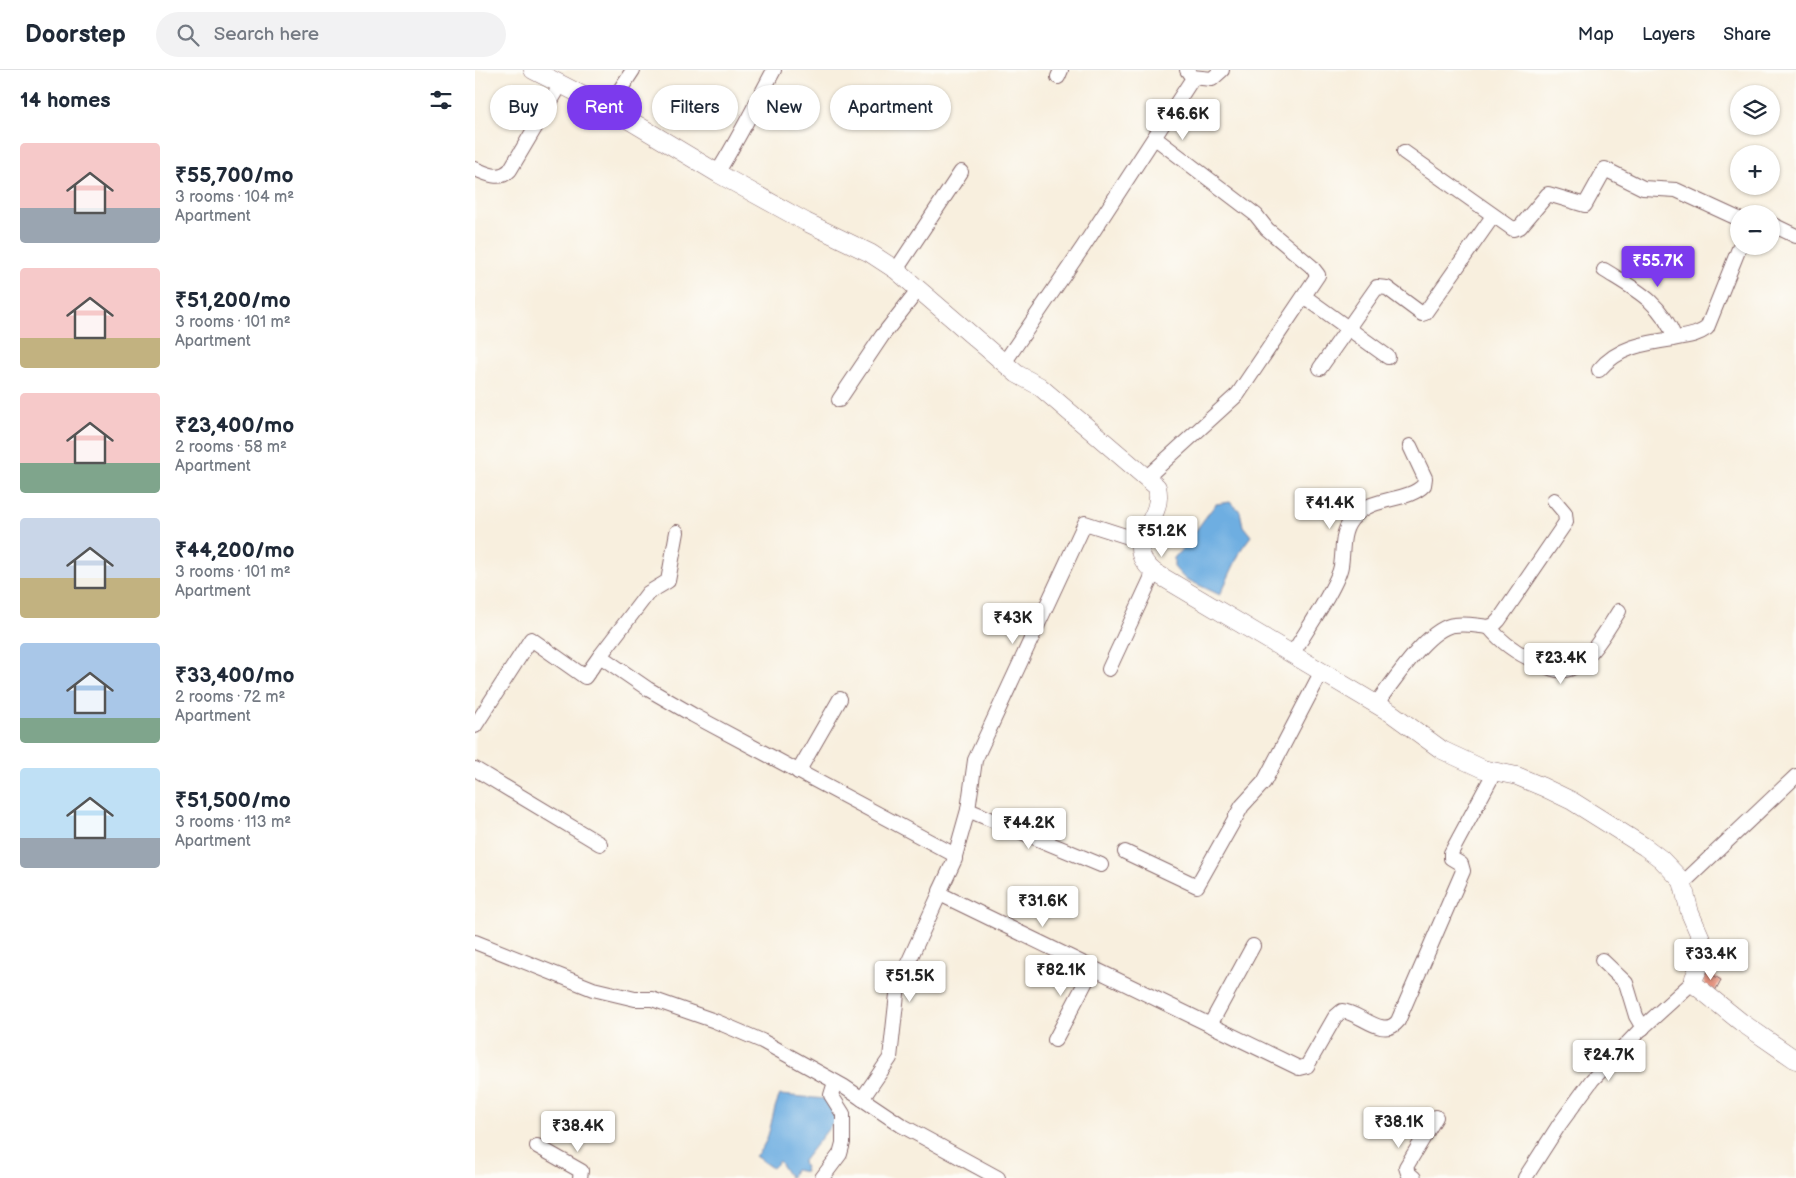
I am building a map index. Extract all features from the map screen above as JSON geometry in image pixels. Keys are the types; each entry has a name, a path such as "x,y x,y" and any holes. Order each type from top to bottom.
{"main road":[{"path":"533,70 567,87"},
{"path":"642,128 717,173 806,222 870,252 896,270 1017,374 1039,386 1147,477 1157,487 1159,494 1153,517 1141,541 1139,552 1141,559 1155,572 1376,704 1442,750 1463,761 1494,772 1517,776 1572,802 1604,820 1661,859 1674,871 1682,884 1690,913 1703,943 1703,958 1694,981 1695,984 1741,1022 1796,1060"}],"street":[{"path":"623,85 633,70"},
{"path":"717,173 737,140 744,123 774,70"},
{"path":"1004,362 1155,138 1190,73 1215,78 1222,70"},
{"path":"475,168 497,177 504,176 510,170 561,84"},
{"path":"1147,477 1238,394 1317,278 1315,270 1267,229 1255,215 1155,138"},
{"path":"1404,152 1493,216 1515,229 1548,194 1585,205 1603,172 1607,169 1643,188 1676,190 1730,215"},
{"path":"896,270 961,172"},
{"path":"1320,368 1377,288 1382,286 1422,314 1425,313 1493,216"},
{"path":"1780,228 1796,236"},
{"path":"1599,370 1611,358 1632,347 1695,335 1710,323 1736,255"},
{"path":"1604,270 1656,305 1670,325 1675,338"},
{"path":"839,400 883,336 918,290"},
{"path":"1305,296 1347,330 1388,357"},
{"path":"1293,653 1338,575 1342,540 1353,517 1373,504 1419,490 1424,485 1425,478 1409,446"},
{"path":"1376,704 1418,651 1441,630 1453,625 1489,627 1495,625 1565,524 1567,517 1554,500"},
{"path":"862,1099 890,1058 898,985 955,856 968,810 975,760 1085,523 1141,541"},
{"path":"475,726 531,639 585,677 644,598 667,580 677,532"},
{"path":"1109,668 1155,572"},
{"path":"1489,627 1506,645 1521,655 1553,669 1563,671 1576,666 1586,657 1619,611"},
{"path":"600,656 648,689 693,716 955,856"},
{"path":"1125,852 1197,886 1242,806 1264,782 1322,671"},
{"path":"798,772 841,699"},
{"path":"475,769 600,844"},
{"path":"940,893 1293,1065 1304,1068 1307,1066 1335,1017 1342,1011 1384,1028 1392,1027 1402,1013 1463,871 1461,864 1451,858 1451,853 1494,772"},
{"path":"1682,884 1796,776"},
{"path":"968,810 1101,865"},
{"path":"475,942 593,989 635,999 652,999 715,1021 762,1041 835,1082 901,1125 998,1178"},
{"path":"1210,1025 1253,946"},
{"path":"1602,960 1626,983 1636,1016 1643,1028"},
{"path":"1055,1040 1093,968"},
{"path":"1525,1178 1578,1098 1608,1062 1694,981"},
{"path":"822,1178 840,1154 843,1143 843,1114 831,1095 835,1082"},
{"path":"1414,1178 1408,1173 1406,1166 1436,1117"},
{"path":"537,1146 581,1171 580,1178"}],"water":[{"path":"1230,502 1240,511 1243,526 1251,536 1242,548 1220,595 1184,578 1174,567 1174,558 1216,504"},
{"path":"780,1095 826,1099 840,1114 803,1161 806,1172 795,1170 790,1178 779,1161 772,1168 755,1156 765,1143"}],"building":[{"path":"1705,970 1721,980 1715,991 1705,985 1703,980"}]}
